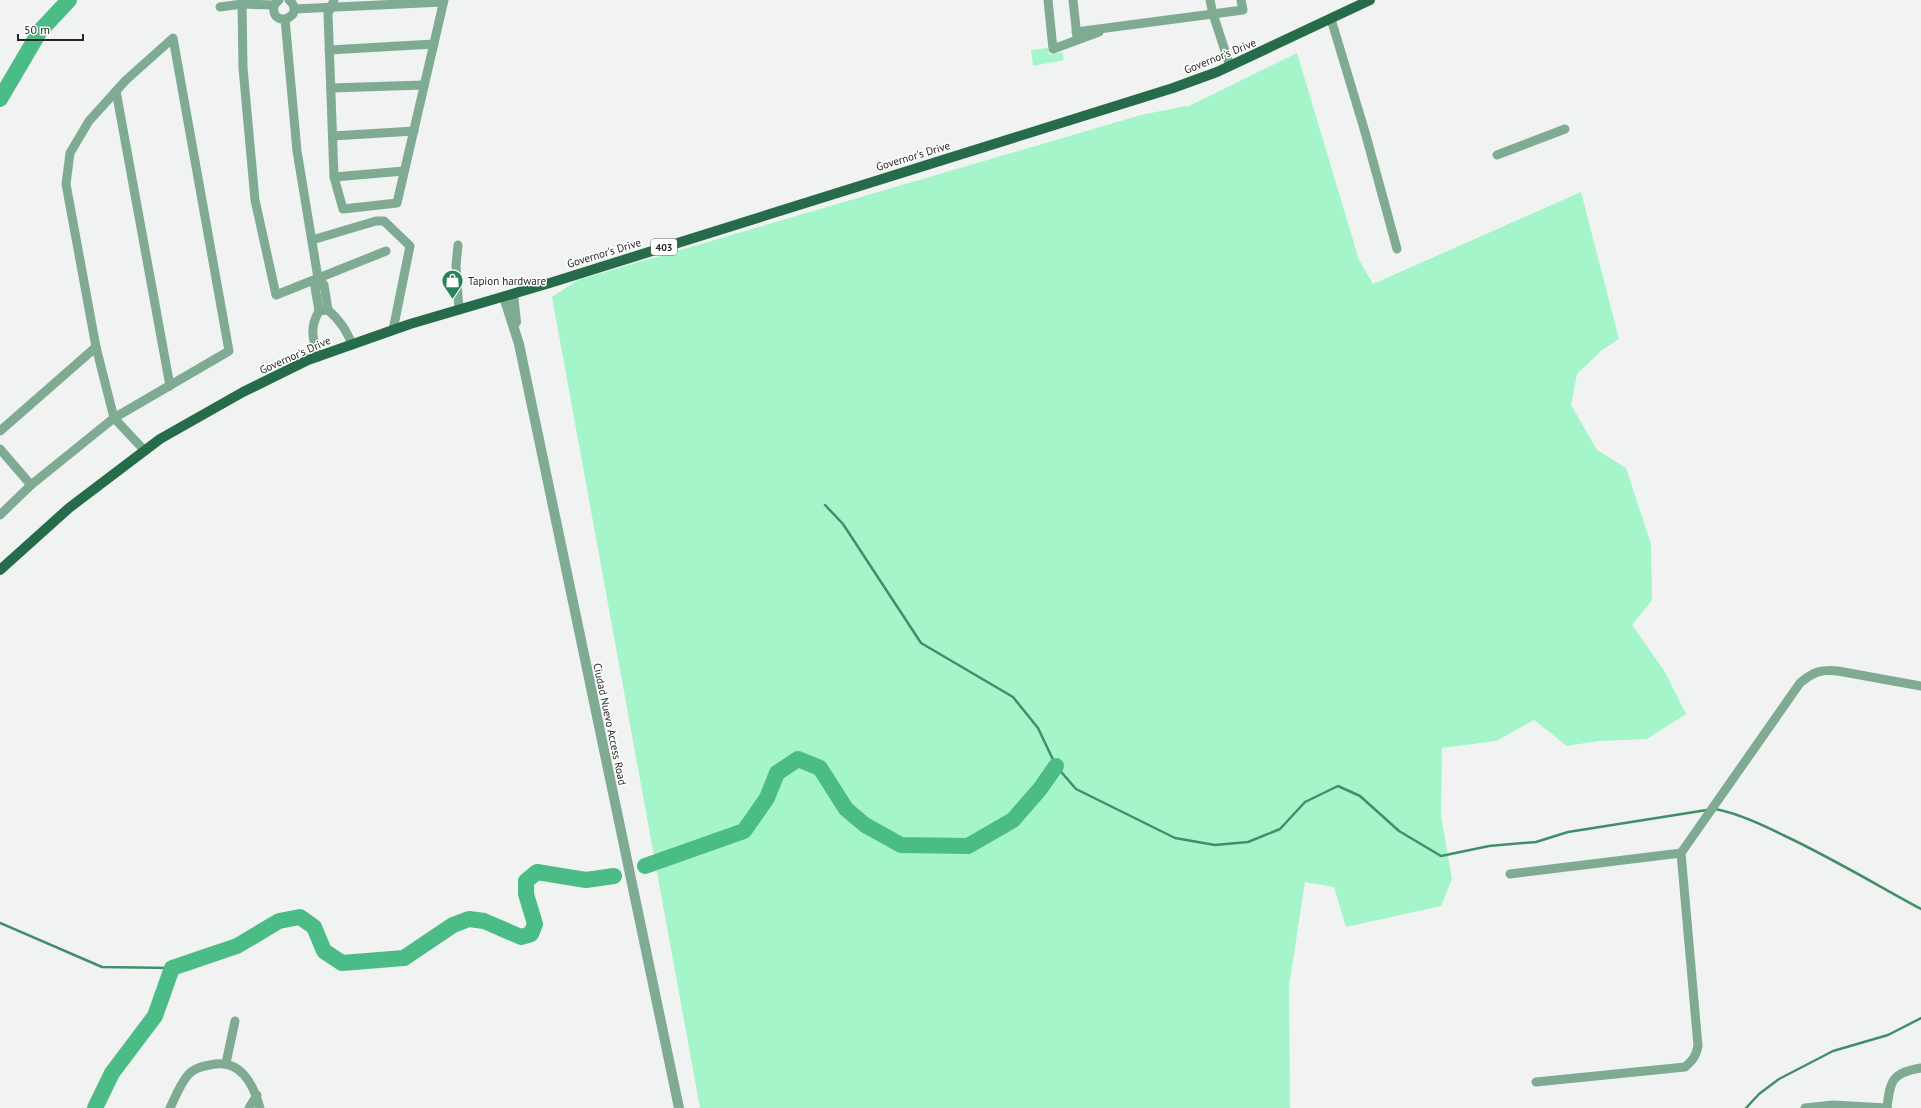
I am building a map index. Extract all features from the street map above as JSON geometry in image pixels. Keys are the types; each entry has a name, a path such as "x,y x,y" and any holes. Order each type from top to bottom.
{"main road":[{"name":"Governor's Drive","path":"0,570 69,508 144,450 211,409 318,357 393,330 1173,88 1230,66 1370,0"}],"street":[{"path":"220,7 242,4 277,3 276,16 285,19 291,16 294,9 293,4 288,0"},
{"path":"1048,0 1053,49 1077,36 1115,27 1243,10 1241,0"},
{"path":"1073,0 1077,36"},
{"path":"1210,0 1230,66"},
{"path":"294,9 332,4 444,1 397,203 343,209 334,177 328,14 332,4"},
{"path":"242,4 243,68 255,200 276,295 386,251"},
{"path":"285,19 297,151 318,278 315,287 319,311 312,322 313,338 318,357"},
{"path":"1331,19 1365,132 1397,250"},
{"path":"0,515 31,485 114,418 228,351 173,38 116,92 89,121 70,153 66,184 96,347 114,418 144,450"},
{"path":"329,50 434,44"},
{"path":"331,88 424,85"},
{"path":"116,92 170,386"},
{"path":"1497,155 1565,130"},
{"path":"333,136 414,131"},
{"path":"334,177 404,172"},
{"path":"312,240 376,221 384,221 410,246 393,330"},
{"path":"458,245 456,266 459,310"},
{"path":"318,278 324,285 328,310 345,327 352,344"},
{"name":"Ciudad Nuevo Access Road","path":"509,295 679,1108"},
{"path":"319,311 328,310"},
{"path":"0,430 96,347"},
{"path":"0,449 31,485"},
{"path":"1536,1082 1685,1067 1696,1055 1698,1046 1681,854 1800,683 1811,673 1824,670 1838,671 1921,686"},
{"path":"1510,874 1681,854"},
{"path":"226,1063 235,1021"},
{"path":"170,1108 188,1074 200,1067 226,1063 242,1072 251,1083 257,1095 260,1108"},
{"path":"1807,1108 1833,1106 1887,1108 1890,1087 1893,1080 1904,1071 1921,1068"},
{"path":"250,1108 257,1095"}],"green space":[{"path":"1048,48 1049,55 1062,52 1064,60 1033,66 1031,50"},
{"path":"1297,53 1359,260 1373,284 1581,192 1619,339 1602,350 1577,374 1571,405 1597,450 1626,468 1651,544 1652,600 1632,625 1665,672 1686,714 1647,739 1598,741 1567,746 1534,720 1496,741 1442,748 1441,816 1452,879 1441,906 1346,927 1334,887 1305,882 1289,986 1290,1108 700,1108 552,297 578,280 1141,115 1187,107"}],"waterway":[{"path":"0,99 40,31 69,0"},
{"path":"825,505 843,524 921,643 1013,697 1038,728 1056,766 1076,789 1175,838 1215,845 1248,842 1280,829 1305,802 1338,786 1360,796 1399,831 1441,856 1489,846 1536,842 1568,832 1707,810"},
{"path":"645,866 744,831 767,798 777,773 798,759 820,768 846,809 865,825 901,845 968,846 1013,820 1040,789 1056,766"},
{"path":"1714,809 1740,816 1758,823 1801,843 1921,909"},
{"path":"95,1108 112,1073 155,1016 172,968 237,946 279,921 300,917 314,927 324,951 342,963 404,958 453,925 469,919 484,921 521,937 531,934 535,924 526,894 526,881 537,872 586,880 614,876"},
{"path":"0,923 102,967 172,968"},
{"path":"1746,1108 1759,1094 1779,1079 1833,1051 1888,1035 1921,1018"}],"place":[{"name":"Tapion hardware","path":"452,300"}]}
